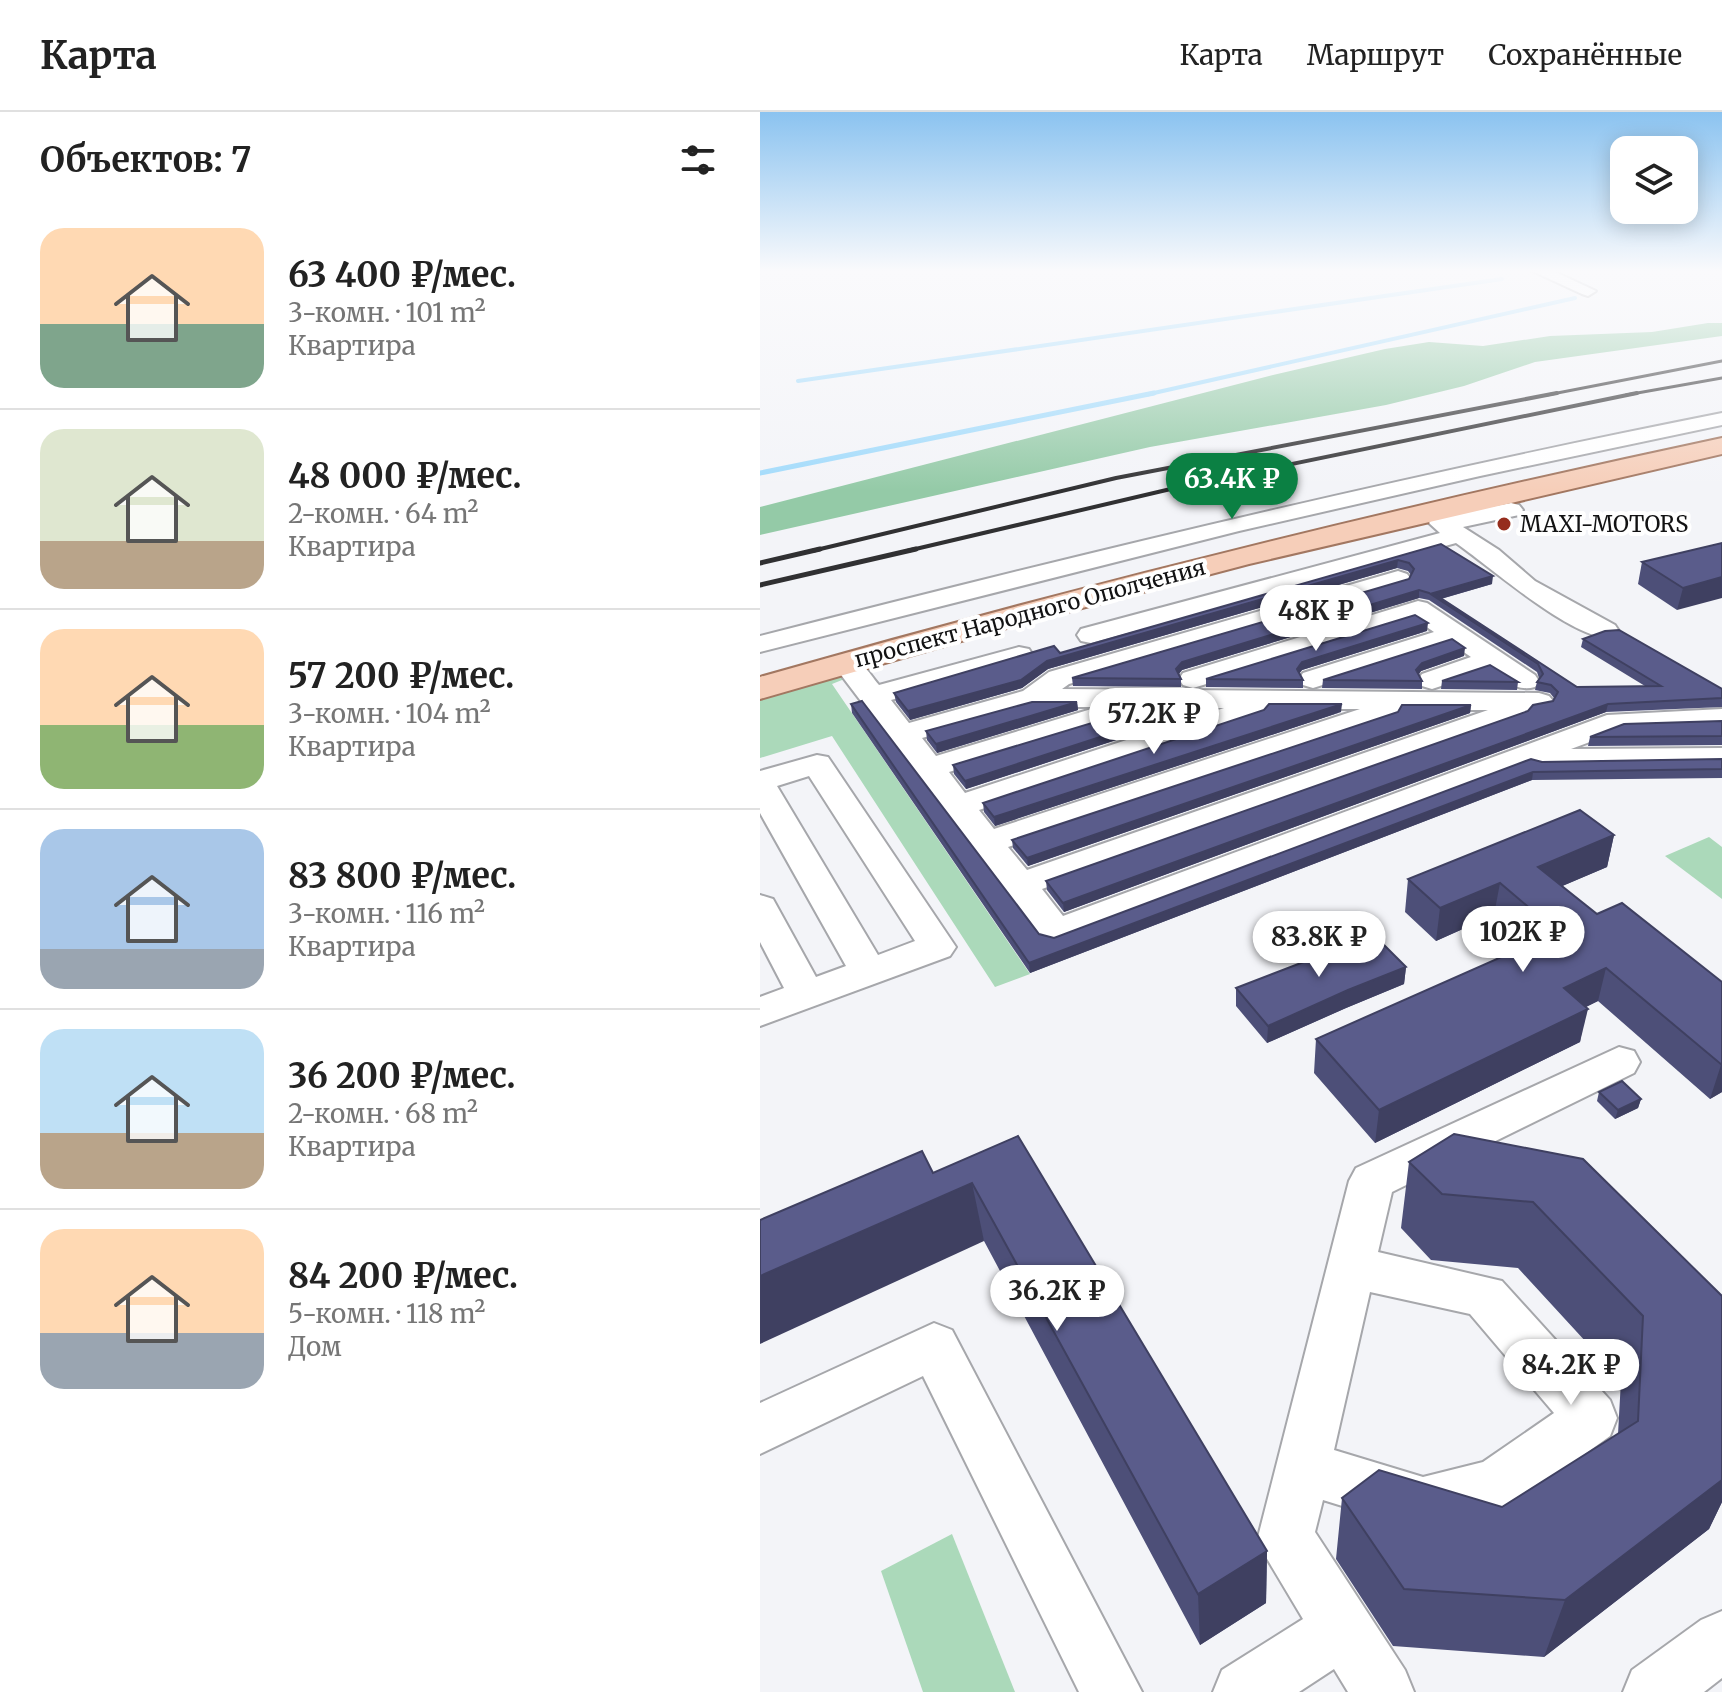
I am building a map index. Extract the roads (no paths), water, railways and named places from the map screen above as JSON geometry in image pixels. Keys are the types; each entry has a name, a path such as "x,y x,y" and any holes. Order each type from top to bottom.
{"main road":[{"name":"проспект Народного Ополчения","path":"760,675 1060,593 1452,495 1722,438"},
{"name":"проспект Народного Ополчения","path":"760,688 1111,591 1441,524 1722,446"}],"street":[{"path":"760,644 1037,572 1454,474 1722,419"},
{"path":"1091,635 1441,524 1511,510"},
{"path":"1441,524 1490,555 1526,586 1605,631"},
{"path":"1037,572 1060,593"},
{"path":"1032,698 1059,678 1398,579"},
{"path":"902,734 1032,698 1280,700 1525,681 1418,609 1193,679"},
{"path":"1313,679 1455,634"},
{"path":"873,696 1019,655"},
{"path":"987,843 1422,691 1493,659"},
{"path":"846,663 1056,932 1618,721 1722,718"},
{"path":"1019,885 1539,702 1313,679 1059,678"},
{"path":"929,768 1156,699"},
{"path":"958,806 1280,700"},
{"path":"1516,759 1722,757"},
{"path":"760,1012 807,995 937,947 817,764 760,783 869,972"},
{"path":"760,907 807,995"},
{"path":"1383,1692 1286,1537 1372,1181 1619,1062"},
{"path":"1303,1467 1423,1504 1495,1486 1591,1418 1485,1296 1351,1267"},
{"path":"760,1429 934,1346 1111,1692"},
{"path":"1244,1692 1343,1628"},
{"path":"1654,1692 1722,1641"}],"waterway":[{"path":"798,381 1055,344"},
{"path":"1153,393 1372,344"},
{"path":"760,473 1153,393"},
{"path":"1145,395 1153,393"}],"railway":[{"path":"1547,395 1722,361"},
{"path":"1635,393 1722,378"},
{"path":"812,551 1116,478 1557,393"},
{"path":"907,551 1175,488 1635,393"},
{"path":"1626,395 1635,393"},
{"path":"760,563 820,549"},
{"path":"760,585 916,549"}],"place":[{"name":"MAXI-MOTORS","path":"1504,524"}]}
